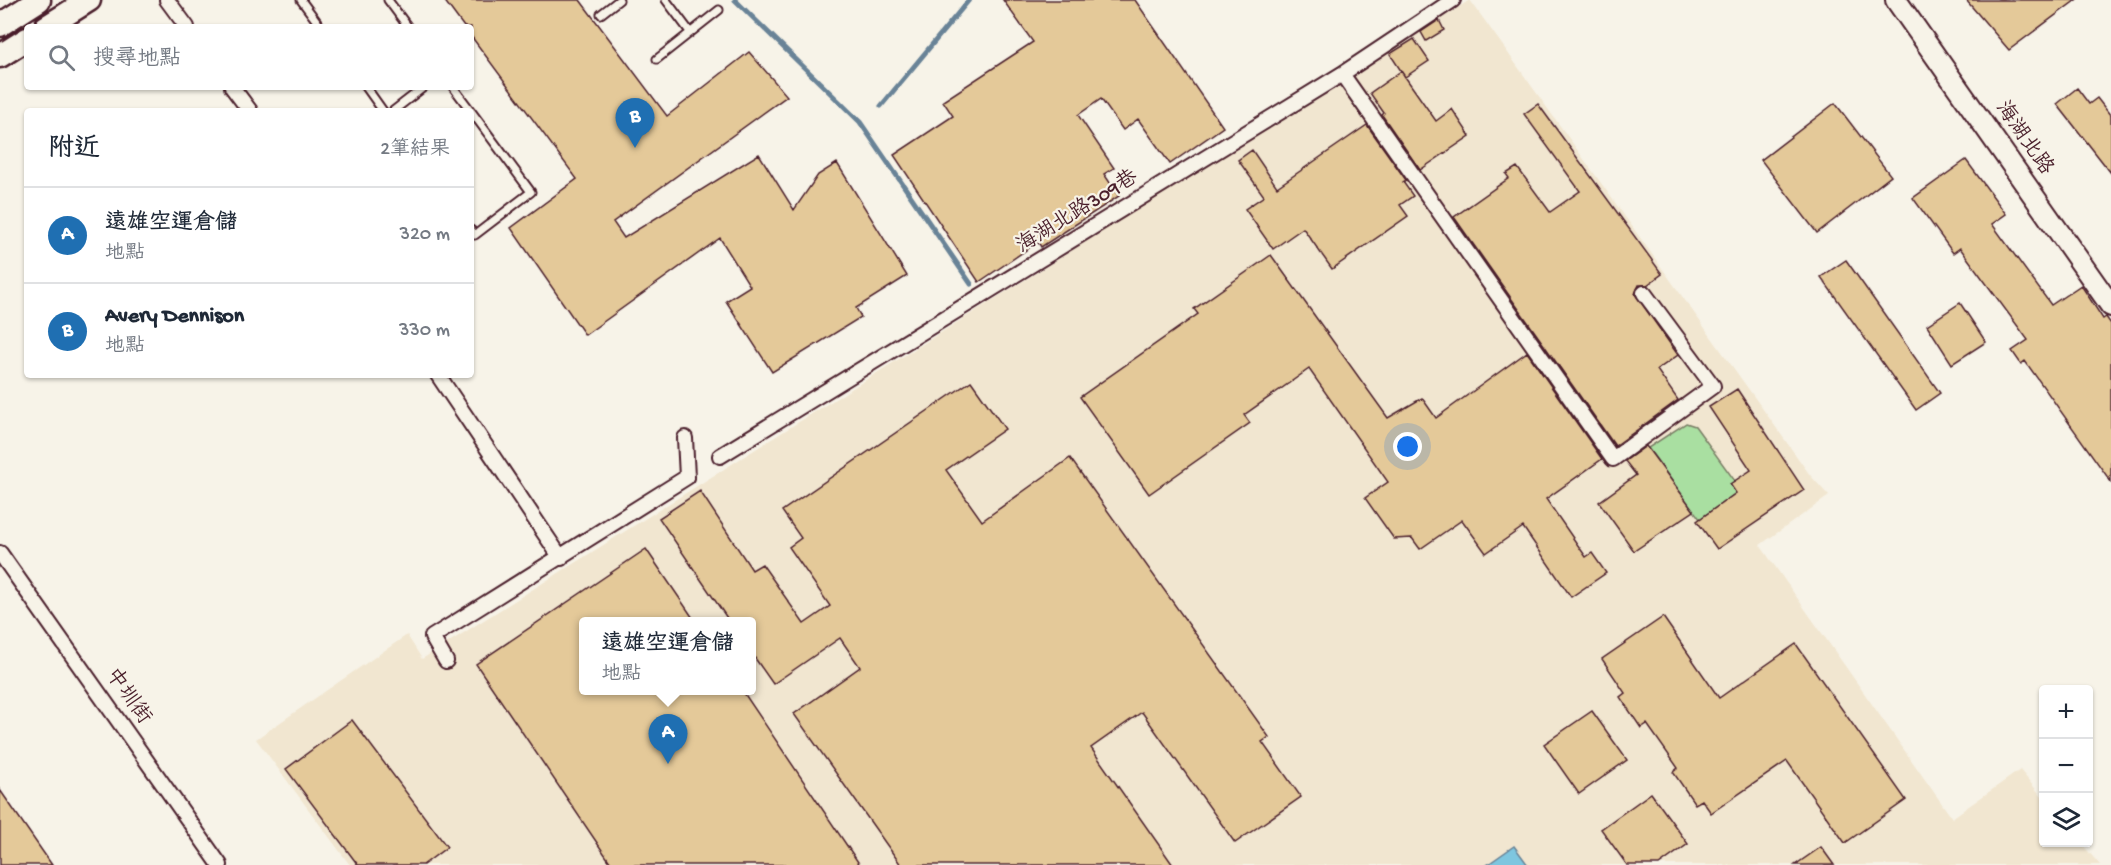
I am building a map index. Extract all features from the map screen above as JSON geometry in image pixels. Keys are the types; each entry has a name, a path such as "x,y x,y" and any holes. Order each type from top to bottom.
{"main road":[{"path":"0,25 39,0"},
{"path":"51,24 89,0"},
{"path":"0,56 24,41"}],"street":[{"path":"167,0 185,24"},
{"name":"海湖北路309巷","path":"720,456 1342,74 1453,0"},
{"name":"海湖北路","path":"1896,0 2111,306"},
{"path":"1342,74 1613,459 1713,386 1644,293"},
{"path":"234,90 248,108"},
{"path":"440,378 561,558"},
{"path":"446,661 432,637 687,477 685,438"},
{"name":"中圳街","path":"0,553 220,865"}],"lane":[{"path":"301,0 319,24"},
{"path":"388,0 406,24"},
{"path":"600,14 619,0"},
{"path":"666,0 690,32"},
{"path":"657,59 719,10"},
{"path":"368,90 381,108"},
{"path":"397,108 420,90"},
{"path":"455,90 469,108"},
{"path":"474,115 531,192 474,234"}],"shaded area":[{"path":"1470,0 1810,475 1829,496 1760,545 1952,818 2020,770 2039,793 2039,847 2084,847 2100,865 350,865 256,739 407,635 422,659"}],"green space":[{"path":"1686,423 1695,426 1735,481 1730,485 1736,493 1700,519 1648,448"}],"water":[{"path":"1514,846 1528,865 1487,865"}],"building":[{"path":"444,0 580,0 667,116 749,52 787,96 613,222 624,238 759,154 794,210 818,175 837,163 907,276 856,308 861,317 772,372 726,301 750,286 720,238 585,335 511,228 577,179 474,40 474,24 462,24"},
{"path":"1003,0 1135,0 1223,127 1170,164 1138,119 1123,130 1101,99 1078,115 1114,168 1104,174 1119,196 1041,247 1038,242 979,282 894,155 953,116 943,101 1033,42"},
{"path":"1966,0 2076,0 2009,50"},
{"path":"1439,20 1444,30 1426,41 1421,32"},
{"path":"1414,39 1429,61 1405,77 1390,54"},
{"path":"1401,71 1436,121 1452,109 1470,136 1420,170 1382,115 1384,113 1370,93"},
{"path":"2077,88 2089,104 2097,98 2111,116 2111,173 2057,104"},
{"path":"1835,103 1891,176 1817,233 1761,160"},
{"path":"1538,104 1662,274 1647,285 1639,285 1635,294 1678,355 1657,370 1678,400 1615,446 1454,217 1509,178 1506,174 1517,167 1550,212 1580,191 1524,114"},
{"path":"1367,125 1406,180 1403,182 1413,196 1400,205 1408,216 1332,269 1303,228 1273,249 1245,209 1264,196 1238,160 1252,150 1277,187"},
{"path":"1966,160 2006,214 1992,224 2051,305 2081,285 2103,319 2106,317 2111,324 2111,482 2025,361 2021,364 2012,351 2028,340 1960,248 1953,253 1913,198"},
{"path":"1271,255 1388,418 1422,398 1436,418 1527,352 1602,459 1546,499 1586,557 1592,553 1606,573 1571,597 1523,527 1486,553 1462,520 1420,549 1412,538 1394,539 1365,498 1388,482 1309,369 1244,415 1250,423 1149,494 1080,397 1198,314 1194,309"},
{"path":"1846,260 1940,393 1916,410 1821,277"},
{"path":"1960,303 1986,342 1952,364 1927,325"},
{"path":"971,381 1005,429 946,470 982,521 1070,458 1269,737 1262,742 1301,797 1235,843 1142,712 1091,748 1173,865 901,865 794,714 860,667 840,638 773,684 756,660 756,617 726,617 659,518 700,491 752,570 762,564 804,624 830,606 789,547 801,538 782,511"},
{"path":"1737,389 1804,490 1717,549 1697,521 1736,493 1730,484 1751,470 1709,407"},
{"path":"1646,446 1694,511 1634,551 1599,502 1636,475 1625,461"},
{"path":"646,549 692,617 579,617 579,695 745,695 860,865 612,865 476,664"},
{"path":"1663,617 1719,698 1796,644 1906,800 1845,843 1787,761 1711,813 1702,800 1695,804 1673,772 1678,768 1647,724 1641,728 1620,697 1625,693 1602,659"},
{"path":"1592,711 1627,760 1579,794 1544,744"},
{"path":"352,720 447,847 423,865 358,865 286,769"},
{"path":"0,790 52,865 0,865"},
{"path":"1651,793 1688,844 1659,865 1627,865 1601,829"},
{"path":"1821,847 1834,865 1795,865"}],"waterway":[{"path":"735,0 860,122 971,284"},
{"path":"881,106 969,0"}],"place":[{"name":"Avery Dennison","path":"635,148"},
{"name":"遠雄空運倉儲","path":"668,764"}]}
